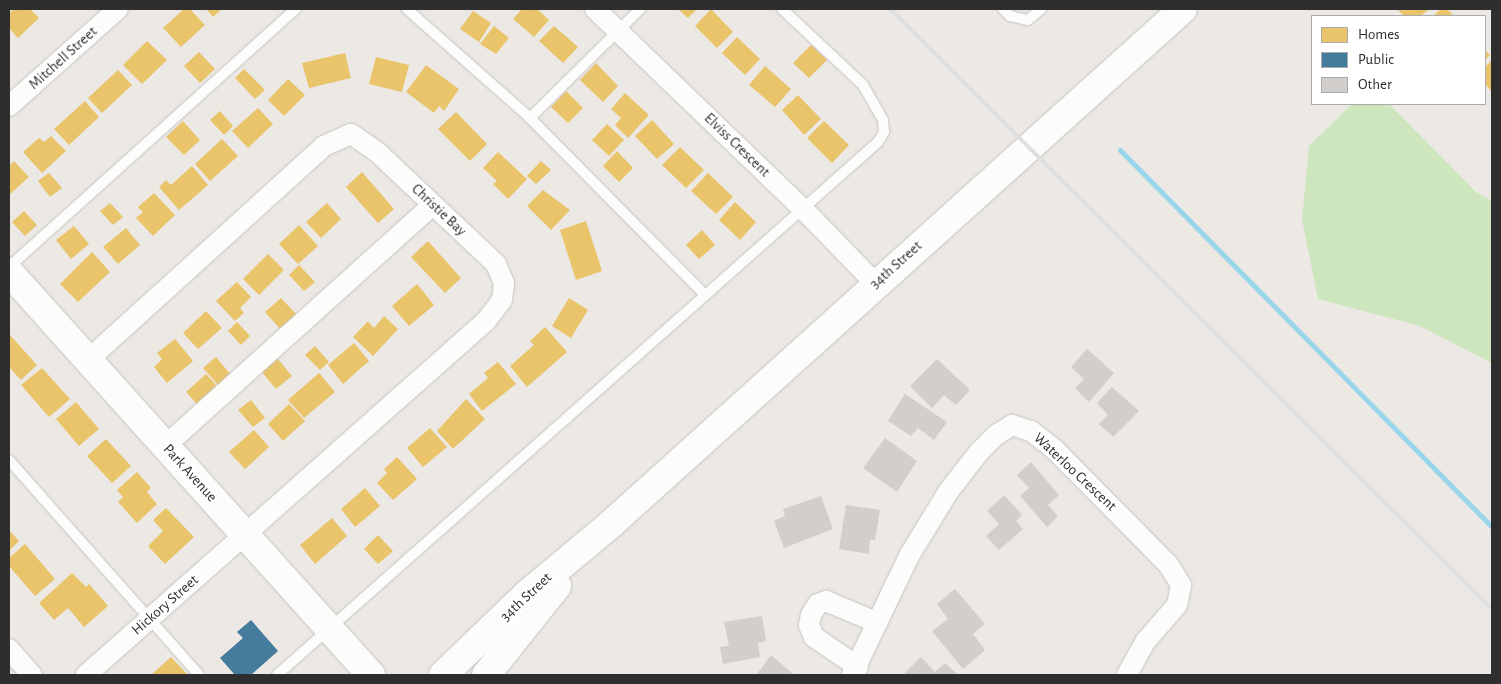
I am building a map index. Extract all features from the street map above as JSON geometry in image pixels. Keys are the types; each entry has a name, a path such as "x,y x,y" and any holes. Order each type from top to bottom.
{"main road":[{"name":"34th Street","path":"443,675 526,595 612,523 1183,9"},
{"name":"Park Avenue","path":"9,272 371,675"},
{"name":"34th Street","path":"486,675 539,607 612,523"}],"street":[{"name":"Mitchell Street","path":"9,106 118,9"},
{"name":"Elviss Crescent","path":"595,9 803,209 876,284"},
{"name":"Christie Bay","path":"88,360 324,146 351,134 377,152 496,264 504,283 502,300 486,321 245,536"},
{"path":"165,446 433,204"},
{"name":"Waterloo Crescent","path":"878,624 841,605 826,602 818,604 811,615 809,625 814,637 855,671 878,624 909,556 948,492 979,452 996,435 1012,426 1031,431 1055,450 1168,564 1181,585 1177,605 1144,642 1127,675"},
{"name":"Hickory Street","path":"86,675 245,536"},
{"path":"9,649 32,675"}],"lane":[{"path":"9,267 296,9"},
{"path":"407,9 530,118 705,295"},
{"path":"530,118 640,9"},
{"path":"277,675 878,142 884,132 883,120 863,85 782,9"},
{"path":"1003,9 1010,16 1028,20 1041,9"},
{"path":"9,460 199,675"}],"green space":[{"path":"1351,105 1390,105 1476,192 1492,201 1492,363 1420,326 1318,299 1302,220 1309,146"}],"building: Homes":[{"path":"14,9 30,9 39,18 18,38 9,28 9,14"},
{"path":"184,9 190,9 205,25 181,47 163,28"},
{"path":"206,9 222,9 213,17"},
{"path":"522,9 537,9 549,20 534,37 513,19"},
{"path":"678,9 697,9 688,18"},
{"path":"711,9 733,32 717,48 695,26"},
{"path":"1397,9 1429,9 1422,15 1403,15"},
{"path":"1441,9 1447,9 1453,15 1434,15"},
{"path":"473,11 491,23 479,42 460,29"},
{"path":"494,26 509,38 496,54 480,44"},
{"path":"554,26 578,47 563,63 539,41"},
{"path":"737,37 760,59 745,75 722,53"},
{"path":"147,41 167,60 142,84 123,65"},
{"path":"811,45 827,60 809,78 793,63"},
{"path":"1486,51 1490,55 1486,59"},
{"path":"199,52 215,69 200,83 184,66"},
{"path":"345,53 351,78 309,88 302,63"},
{"path":"376,57 409,65 402,92 369,84"},
{"path":"1492,60 1492,92 1486,85 1486,66"},
{"path":"596,63 618,86 603,102 580,80"},
{"path":"426,65 459,89 444,111 439,106 434,113 406,92"},
{"path":"765,66 791,89 775,107 749,85"},
{"path":"244,69 265,90 255,99 235,78"},
{"path":"118,70 132,85 102,113 88,98"},
{"path":"288,79 305,95 284,116 268,100"},
{"path":"566,91 583,108 568,123 551,107"},
{"path":"625,93 649,115 628,138 615,125 621,118 611,109"},
{"path":"798,95 821,119 804,135 782,110"},
{"path":"85,101 99,117 69,145 54,129"},
{"path":"258,108 273,124 248,148 232,131"},
{"path":"220,111 233,126 224,135 210,120"},
{"path":"456,112 487,144 470,161 438,129"},
{"path":"652,120 674,144 657,159 635,136"},
{"path":"183,121 200,140 184,155 166,137"},
{"path":"824,121 849,145 832,163 807,138"},
{"path":"607,124 624,140 609,156 592,140"},
{"path":"51,136 66,151 42,173 23,152 39,138 44,142"},
{"path":"222,139 238,156 210,181 195,164"},
{"path":"680,147 704,170 686,188 662,165"},
{"path":"617,151 633,168 619,182 603,166"},
{"path":"498,152 527,179 508,199 493,184 497,181 483,168"},
{"path":"14,161 29,177 9,195 9,166"},
{"path":"541,161 551,170 536,184 527,176"},
{"path":"192,166 208,185 179,210 159,187 166,180 171,185"},
{"path":"362,172 394,209 378,223 346,187"},
{"path":"49,173 62,188 50,197 38,181"},
{"path":"708,173 733,197 716,214 691,191"},
{"path":"543,190 570,210 551,230 527,206"},
{"path":"154,193 175,215 153,236 136,218 143,212 138,207"},
{"path":"735,202 756,222 740,240 719,220"},
{"path":"110,203 123,217 113,225 100,211"},
{"path":"327,203 341,219 321,238 306,222"},
{"path":"24,211 37,225 25,236 12,222"},
{"path":"586,221 602,271 576,280 560,230"},
{"path":"299,225 318,246 298,264 279,244"},
{"path":"74,226 89,244 71,259 56,240"},
{"path":"126,228 140,245 118,264 103,247"},
{"path":"702,230 715,245 699,259 686,245"},
{"path":"428,241 461,278 445,293 411,257"},
{"path":"92,252 110,272 78,302 60,284"},
{"path":"268,254 284,270 259,295 243,279"},
{"path":"299,265 315,282 304,291 289,275"},
{"path":"237,282 251,297 240,308 244,313 235,321 216,301"},
{"path":"417,284 434,305 409,326 392,306"},
{"path":"281,298 297,315 281,330 265,312"},
{"path":"569,298 588,310 571,338 552,326"},
{"path":"206,311 222,328 198,349 183,333"},
{"path":"384,316 398,329 373,356 353,337 368,321 374,328"},
{"path":"237,322 250,336 241,345 228,331"},
{"path":"545,327 567,352 527,387 510,366 534,345 530,341"},
{"path":"10,335 37,365 21,380 9,367"},
{"path":"175,339 193,361 167,383 154,367 162,359 157,353"},
{"path":"354,343 369,361 343,384 328,365"},
{"path":"315,346 329,362 320,370 305,355"},
{"path":"216,357 232,376 219,386 203,368"},
{"path":"277,358 292,376 276,389 261,371"},
{"path":"498,362 516,384 482,411 469,394 488,378 484,373"},
{"path":"42,368 70,399 49,417 21,385"},
{"path":"319,373 335,392 304,418 288,400"},
{"path":"206,374 218,387 198,405 186,392"},
{"path":"466,399 485,419 453,449 437,431"},
{"path":"251,400 265,418 253,427 238,410"},
{"path":"76,402 99,429 79,446 56,419"},
{"path":"289,404 305,421 283,441 268,424"},
{"path":"430,428 447,447 423,467 407,448"},
{"path":"254,430 269,447 245,469 229,452"},
{"path":"106,439 131,466 112,483 87,456"},
{"path":"397,457 417,479 393,500 377,483 387,473 384,469"},
{"path":"137,472 151,488 147,492 157,504 137,523 118,502 123,497 117,490"},
{"path":"365,488 380,506 355,527 341,509"},
{"path":"166,508 194,537 165,564 148,546 163,531 153,520"},
{"path":"332,518 347,536 315,564 300,545"},
{"path":"9,530 19,541 9,551"},
{"path":"378,535 393,551 378,564 364,549"},
{"path":"25,544 55,579 35,596 9,566 9,558"},
{"path":"72,573 86,587 89,584 108,606 84,627 68,608 54,620 39,603"},
{"path":"171,657 188,675 151,675"}],"building: Public":[{"path":"251,620 278,651 251,675 235,675 220,658 243,638 237,632"}],"building: Other":[{"path":"1087,349 1114,373 1089,402 1075,388 1084,379 1071,367"},
{"path":"937,359 970,390 956,405 944,395 932,408 910,386"},
{"path":"1112,387 1139,411 1113,437 1099,424 1108,415 1097,403"},
{"path":"905,394 947,422 934,440 918,428 911,436 888,421"},
{"path":"885,438 917,461 897,492 863,468"},
{"path":"1031,462 1059,495 1048,505 1058,516 1047,527 1020,496 1029,488 1017,475"},
{"path":"1004,495 1022,515 1016,521 1023,529 999,550 986,536 999,524 987,511"},
{"path":"821,496 833,529 784,548 774,521 785,516 783,509"},
{"path":"846,505 880,510 875,540 870,540 869,554 839,549"},
{"path":"955,589 985,624 973,634 985,650 963,669 932,631 948,619 937,604"},
{"path":"762,616 766,641 758,643 760,657 723,664 720,647 729,646 724,622"},
{"path":"771,655 794,675 757,674"},
{"path":"921,657 935,672 945,663 958,675 903,675"}],"waterway":[{"path":"1120,150 1492,527"}],"railway":[{"path":"890,9 1492,609"}]}
